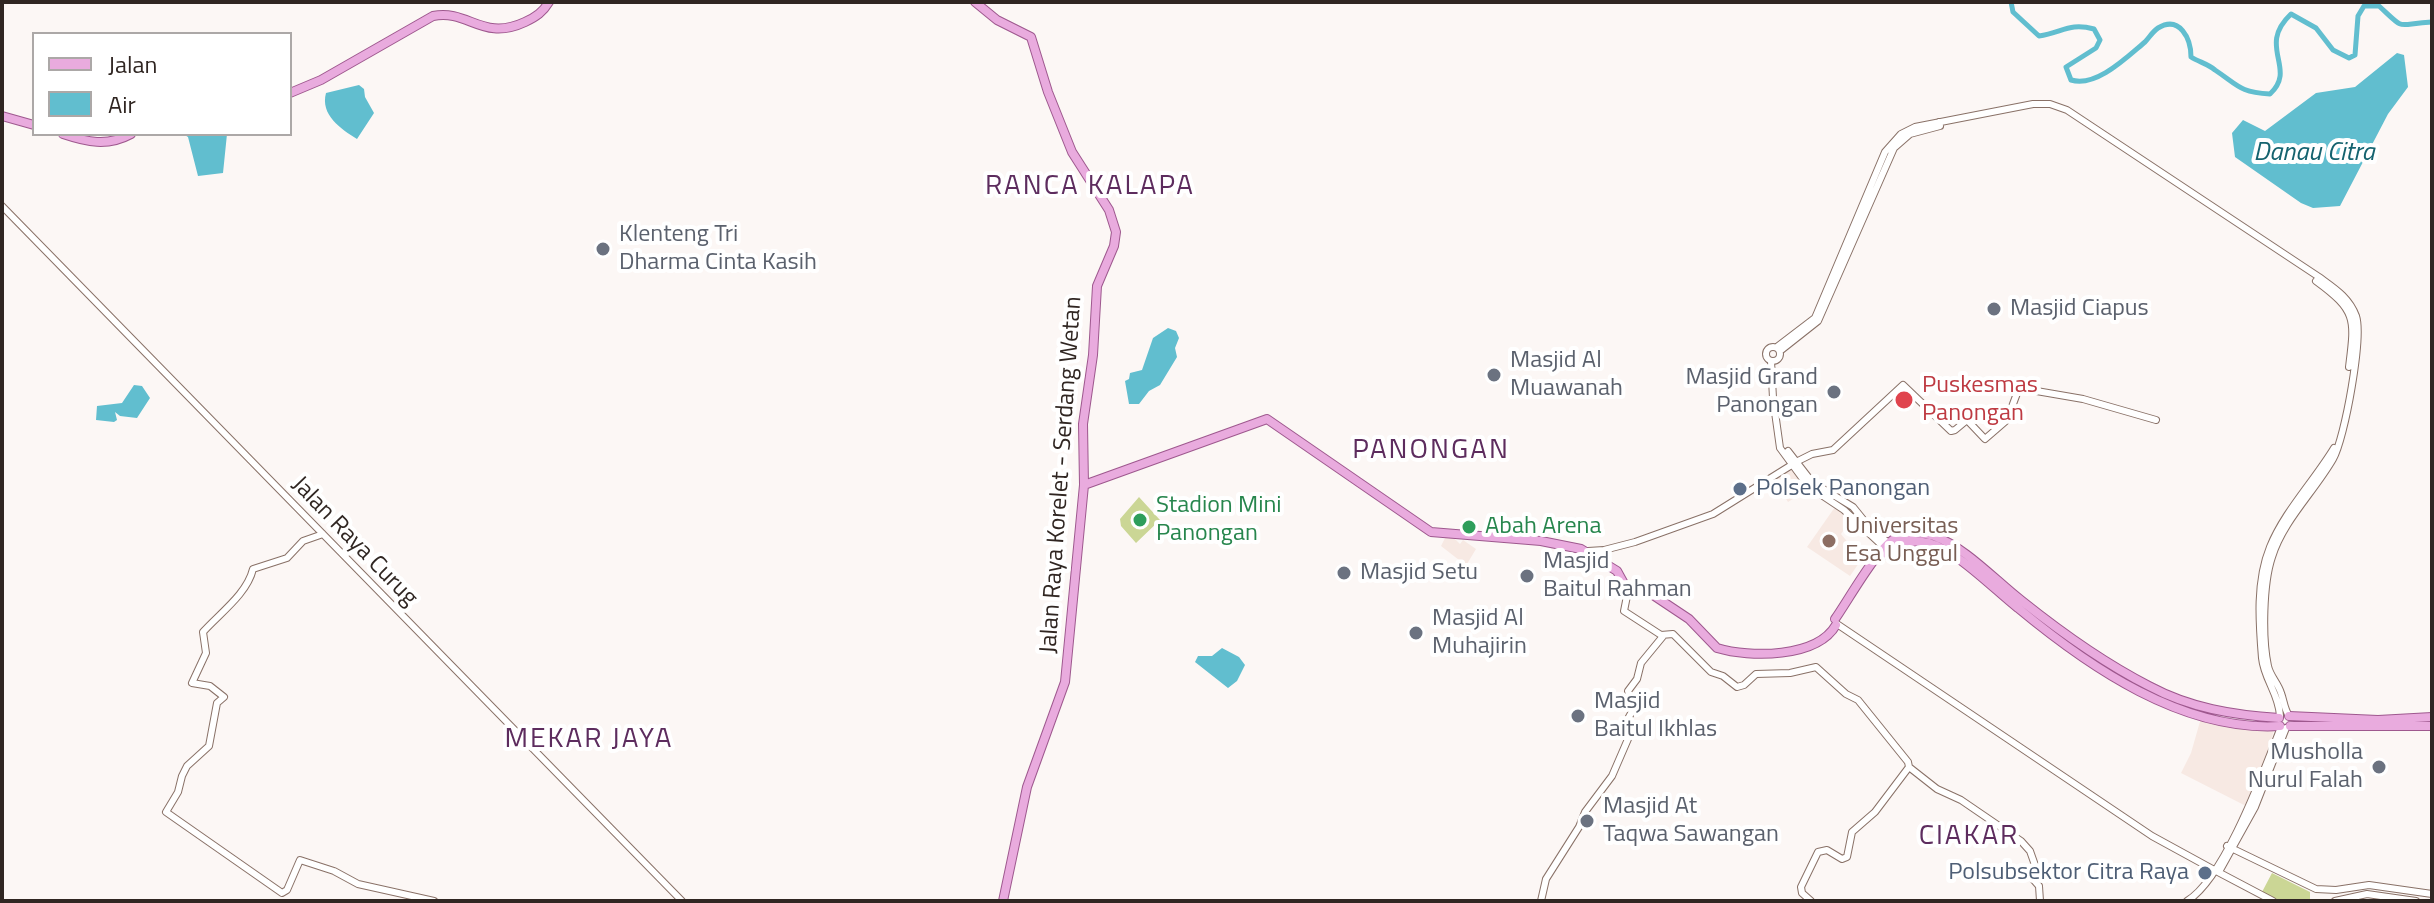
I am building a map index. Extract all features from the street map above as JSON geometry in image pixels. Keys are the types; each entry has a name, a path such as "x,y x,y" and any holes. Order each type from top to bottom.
{"main road":[{"path":"292,92 321,80 429,17 450,15 485,28 504,29 534,18 549,2"},
{"name":"Jalan Raya Korelet - Serdang Wetan","path":"975,2 997,20 1031,37 1048,92 1072,152 1109,210 1116,232 1114,246 1097,286 1093,351 1083,424 1084,485 1065,682 1027,787 1003,901"},
{"path":"2,116 32,124"},
{"path":"71,136 101,143 126,136"},
{"path":"1084,485 1267,419 1431,532 1544,542 1592,553 1617,571 1628,589 1647,591 1689,619 1714,646 1724,650 1785,653 1821,640 1890,543"},
{"path":"1836,623 1876,559 1890,543 1920,542 1934,545 2001,589 2066,645 2152,697 2212,719 2260,726 2283,722 2432,717"},
{"path":"2283,722 2432,726"}],"street":[{"path":"1778,349 1818,321 1894,148 1910,134 1940,126 1939,122 2033,104 2063,108 2339,295 2349,312 2353,330 2345,403 2335,447 2273,539 2264,563 2268,666 2281,692 2283,722 2264,789 2217,871 2190,901"},
{"name":"Jalan Raya Curug","path":"2,206 682,901"},
{"path":"2316,281 2339,295"},
{"path":"1773,361 1767,357 1767,351 1771,347 1778,349"},
{"path":"1773,361 1780,358 1778,349"},
{"path":"1773,361 1774,398 1781,441 1812,482 1890,543"},
{"path":"1592,553 1635,542 1713,514 1812,454 1833,450 1903,385 1951,431 1967,420 1985,439 2007,420 2019,388 2083,399 2156,420"},
{"path":"1846,508 1875,541 1876,559"},
{"path":"323,534 303,541 287,558 253,569 251,578 231,605 214,618 203,632 206,653 192,683 210,686 224,698 216,704 209,746 187,766 178,792 166,812 282,893 300,860 361,884 434,901"},
{"path":"1875,541 1890,543"},
{"path":"1628,589 1624,611 1664,635 1673,634 1711,672 1723,676 1737,687 1742,687 1751,676 1759,673 1790,673 1816,667 1846,694 1858,700 1910,766 1937,789 1961,800 2029,849 2036,868 2032,878 2039,888 2040,901"},
{"path":"1836,623 2160,841 2273,901"},
{"path":"1541,901 1546,879 1585,812 1611,778 1628,739 1625,724 1634,708 1628,691 1637,679 1641,663 1664,635"},
{"path":"1811,901 1800,890 1818,852 1827,850 1842,859 1847,857 1852,832 1877,810 1910,766"},
{"path":"2231,848 2316,889 2380,885 2432,894"},
{"path":"2335,901 2353,895 2373,894 2416,901"}],"shaded area":[{"path":"1792,469 1807,490 1788,502 1774,479"},
{"name":"Universitas Esa Unggul","path":"1835,507 1851,520 1841,534 1858,555 1859,563 1850,576 1807,547"},
{"path":"1446,536 1453,537 1460,544 1463,540 1476,549 1467,564 1457,572 1459,560 1441,546"},
{"path":"2201,718 2245,728 2274,730 2264,765 2246,806 2181,773 2191,753"}],"green space":[{"name":"Stadion Mini Panongan","path":"1139,497 1160,520 1136,543 1121,526 1120,519"},
{"path":"2272,873 2310,892 2310,901 2280,901 2262,892"}],"water":[{"name":"Danau Citra","path":"2397,53 2404,55 2408,87 2388,114 2340,206 2313,208 2301,203 2235,157 2232,133 2243,120 2265,131 2316,93 2355,87"},
{"path":"359,85 364,89 374,113 357,139 333,120 325,101 326,93"},
{"path":"227,136 223,173 198,176 188,137"},
{"path":"1168,328 1176,331 1179,338 1175,348 1177,357 1160,385 1149,391 1139,404 1129,404 1125,381 1130,373 1142,370 1153,338"},
{"path":"134,385 142,386 150,398 137,418 120,416 115,412 117,420 114,422 96,420 97,406 122,403"},
{"path":"1222,648 1239,657 1245,665 1237,681 1228,688 1195,662 1198,656 1212,656"}],"waterway":[{"path":"2011,2 2013,12 2039,36 2072,27 2094,29 2100,40 2096,48 2066,67 2071,80 2091,80 2111,70 2158,28 2172,25 2186,36 2191,57 2240,87 2270,94 2278,84 2280,75 2277,37 2291,14 2316,28 2333,50 2349,58 2355,55 2358,16 2364,6 2379,6 2402,24 2432,22"}],"place":[{"name":"Klenteng Tri Dharma Cinta Kasih","path":"603,249"},
{"name":"Masjid Ciapus","path":"1994,309"},
{"name":"Masjid Al Muawanah","path":"1494,375"},
{"name":"Masjid Grand Panongan","path":"1834,392"},
{"name":"Puskesmas Panongan","path":"1904,400"},
{"name":"Polsek Panongan","path":"1740,489"},
{"name":"Stadion Mini Panongan","path":"1140,520"},
{"name":"Abah Arena","path":"1469,527"},
{"name":"Universitas Esa Unggul","path":"1829,541"},
{"name":"Masjid Setu","path":"1344,573"},
{"name":"Masjid Baitul Rahman","path":"1527,576"},
{"name":"Masjid Al Muhajirin","path":"1416,633"},
{"name":"Masjid Baitul Ikhlas","path":"1578,716"},
{"name":"Musholla Nurul Falah","path":"2379,767"},
{"name":"Masjid At Taqwa Sawangan","path":"1587,821"},
{"name":"Polsubsektor Citra Raya","path":"2205,873"}],"district":[{"name":"RANCA KALAPA","path":"1090,187"},
{"name":"PANONGAN","path":"1431,451"},
{"name":"MEKAR JAYA","path":"589,740"},
{"name":"CIAKAR","path":"1969,837"}]}
